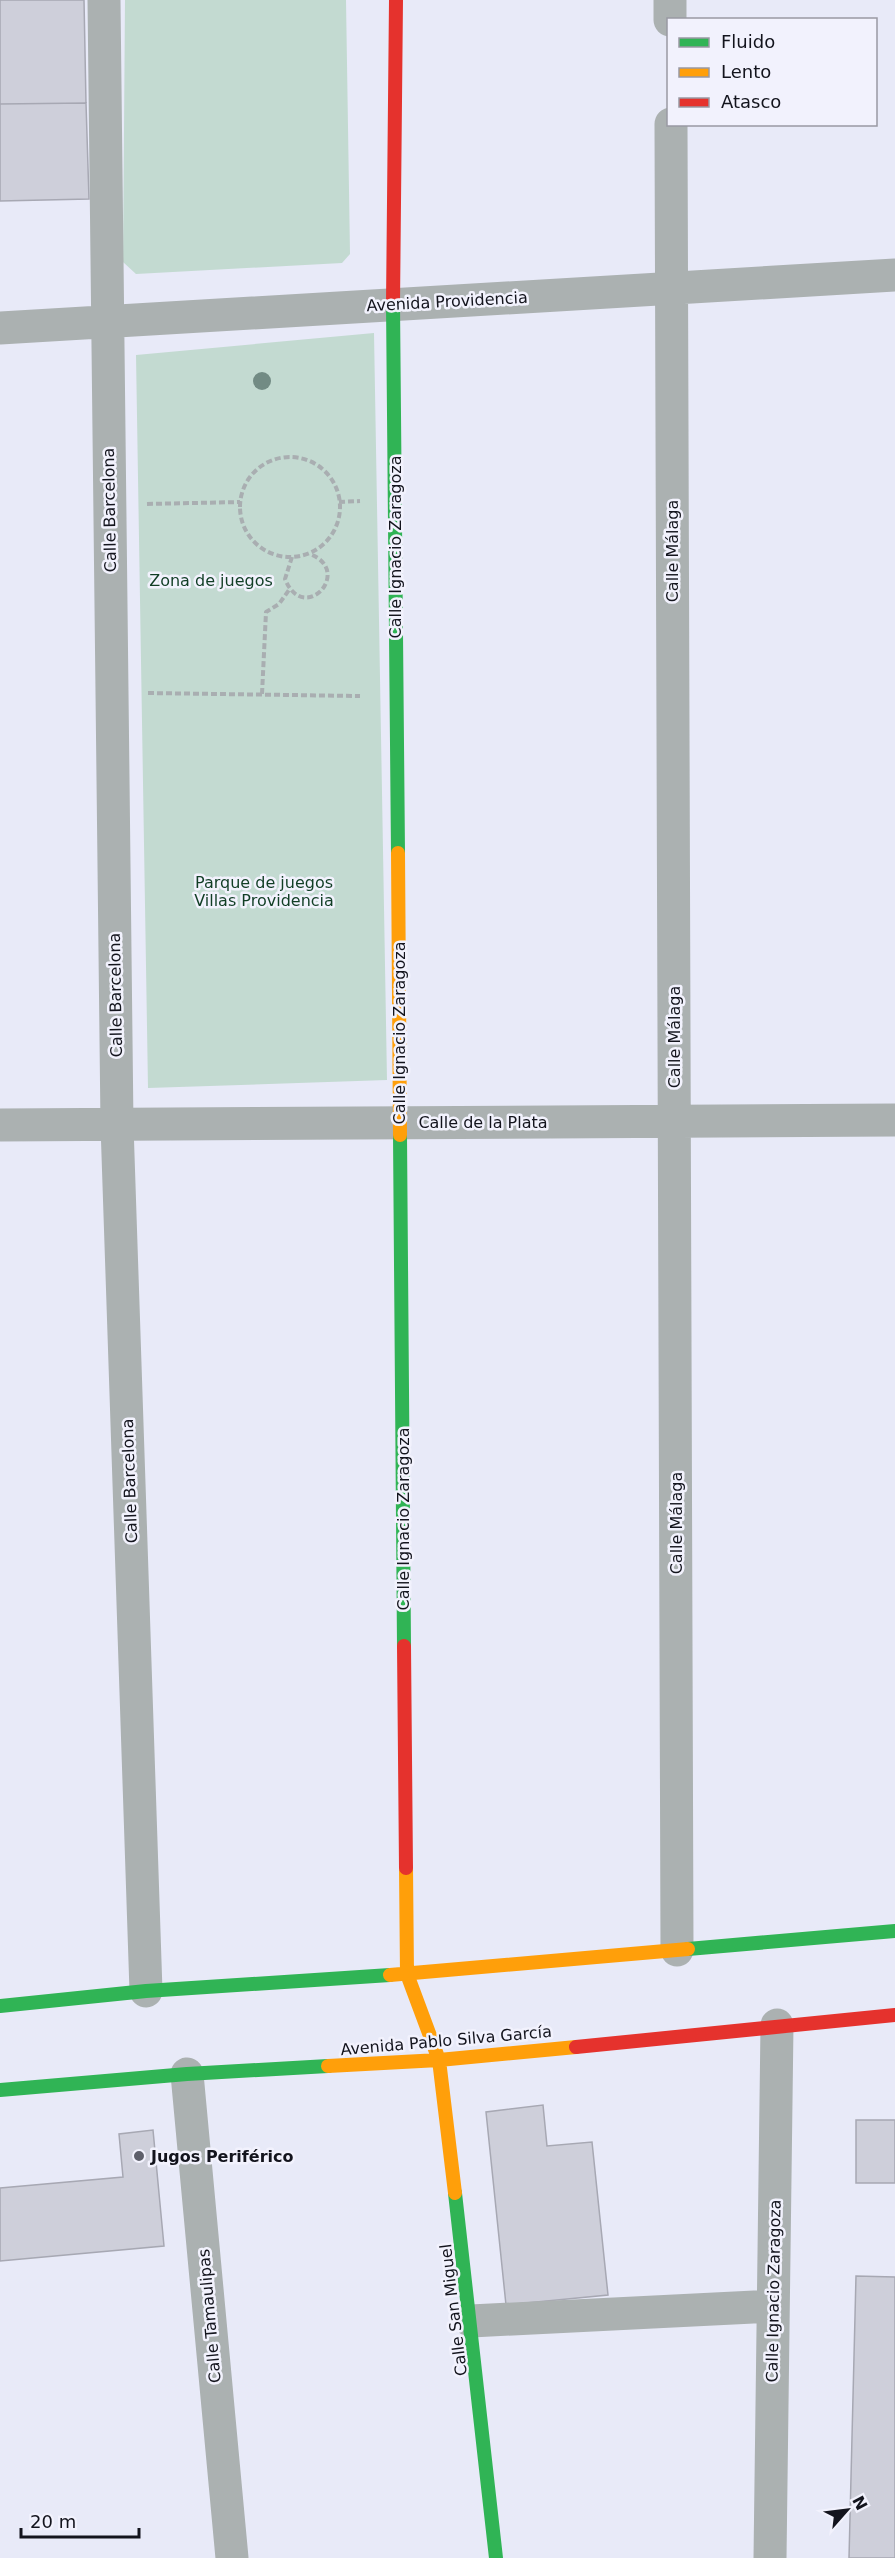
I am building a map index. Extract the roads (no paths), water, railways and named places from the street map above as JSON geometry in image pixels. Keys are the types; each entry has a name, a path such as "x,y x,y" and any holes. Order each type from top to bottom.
{"street":[{"name":"Calle Barcelona","path":"104,0 117,1125 146,1990"},
{"name":"Calle Ignacio Zaragoza","path":"396,0 393,305 406,1974 439,2060"},
{"path":"670,0 670,18"},
{"name":"Calle Málaga","path":"670,126 677,1950"},
{"name":"Avenida Providencia","path":"0,328 895,275"},
{"name":"Calle de la Plata","path":"0,1125 895,1120"},
{"path":"0,2006 146,1990 406,1974 895,1931"},
{"name":"Avenida Pablo Silva García","path":"0,2090 187,2074 439,2060 895,2015"},
{"name":"Calle Ignacio Zaragoza","path":"770,2558 777,2025"},
{"name":"Calle San Miguel","path":"439,2060 471,2321 496,2558"},
{"name":"Calle Tamaulipas","path":"187,2074 232,2558"},
{"path":"471,2321 773,2306"}],"place":[{"name":"Jugos Periférico","path":"139,2156"}],"park label":[{"name":"Zona de juegos","path":"211,580"},
{"name":"Parque de juegos Villas Providencia","path":"264,891"}]}
